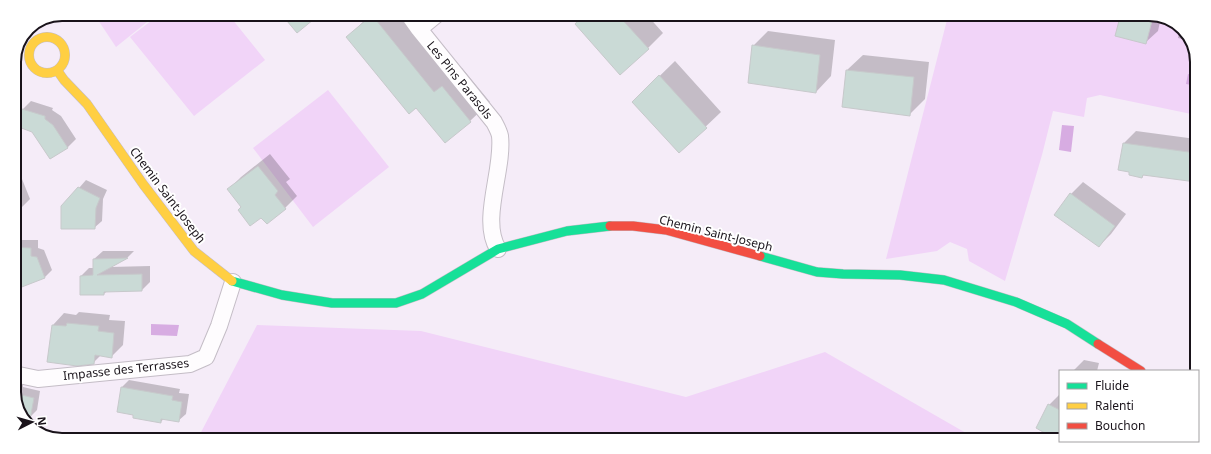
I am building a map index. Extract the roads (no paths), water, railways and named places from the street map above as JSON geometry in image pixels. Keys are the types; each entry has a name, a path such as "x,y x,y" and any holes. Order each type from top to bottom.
{"main road":[{"path":"44,32 56,38 63,46 65,51 64,62 57,70 47,73 41,72 33,66 30,61 30,49 36,40 44,32"},
{"path":"21,68 33,66"},
{"name":"Chemin Saint-Joseph","path":"57,70 64,80 87,104 143,184 194,251 233,282 282,295 332,303 396,303 422,294 498,249 560,232 605,226 633,226 666,230 817,272 900,275 944,280 1024,305 1067,324 1140,370"},
{"name":"Chemin Saint-Joseph","path":"1112,351 1129,370"}],"street":[{"name":"Les Pins Parasols","path":"413,21 494,122 500,134 500,156 493,202 491,231 498,249"},
{"name":"Les Pins Parasols","path":"419,30 429,21"},
{"name":"Impasse des Terrasses","path":"21,375 38,379 190,364 206,357 219,326 233,282"}]}
